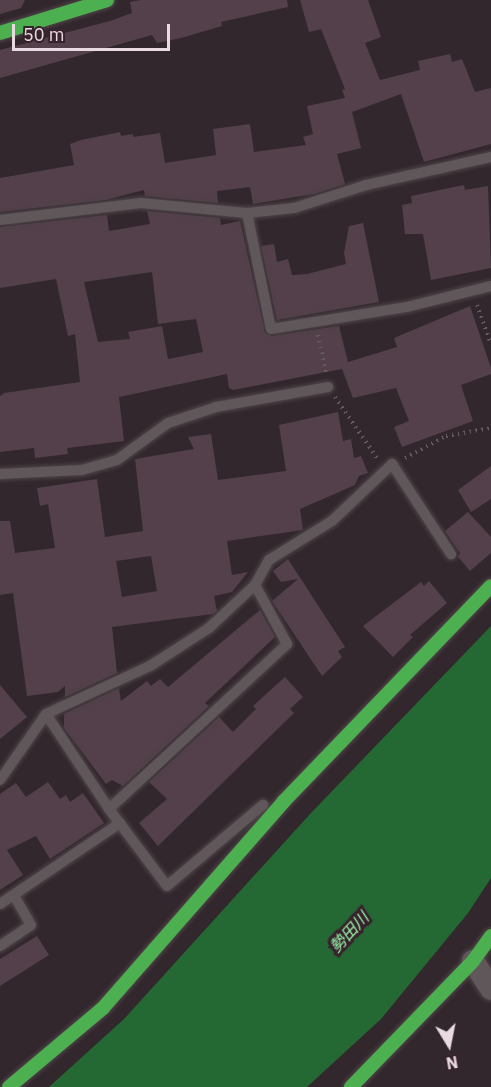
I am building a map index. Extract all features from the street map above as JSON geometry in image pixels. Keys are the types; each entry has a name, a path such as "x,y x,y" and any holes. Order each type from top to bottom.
{"street":[{"path":"0,33 107,0"},
{"path":"9,1087 102,1008 284,801 491,586"},
{"path":"351,1087 473,961 491,936"},
{"path":"473,961 491,989"}],"lane":[{"path":"0,220 141,203 247,213 294,208 366,185 491,157"},
{"path":"247,213 271,329 473,293 491,286"},
{"path":"0,474 82,470 117,460 168,423 197,413 328,387"},
{"path":"0,780 46,714 150,666 210,628 255,585 269,560 332,521 388,466 451,554"},
{"path":"109,809 287,644 255,585"},
{"path":"46,714 109,809 167,886 261,806 284,801"},
{"path":"0,904 120,823"},
{"path":"0,946 31,925 14,895"}],"path":[{"path":"473,293 491,344"},
{"path":"315,321 328,387 388,466 446,436 491,428"}],"water":[{"name":"勢田川","path":"491,626 491,878 468,913 381,1019 307,1087 49,1087 124,1019 311,813"}],"building":[{"path":"0,0 25,0 21,8 0,14"},
{"path":"141,0 287,0 288,7 221,22 222,26 157,43 152,35 0,78 0,50 110,21 132,13 130,2"},
{"path":"300,0 368,0 381,37 365,43 380,80 420,70 418,61 450,54 452,62 462,59 475,92 491,88 491,144 424,162 401,94 352,112 361,148 337,154 345,184 314,194 253,204 250,187 217,191 218,203 145,196 144,190 105,200 0,212 0,178 74,165 70,144 81,140 120,132 121,136 133,134 133,137 160,133 165,163 216,155 213,129 250,124 254,152 306,145 303,137 313,134 307,106 345,98 342,90 345,89 321,29 309,32"},
{"path":"464,185 465,190 488,186 491,268 431,280 423,234 405,234 402,205 412,203 411,196"},
{"path":"147,211 220,218 221,225 240,221 265,333 272,336 339,326 348,362 397,347 394,338 470,306 491,368 491,374 461,385 473,421 402,447 394,427 409,421 396,388 353,398 342,369 233,390 229,388 227,374 119,397 124,441 67,448 68,454 35,458 34,448 0,452 0,396 4,393 80,382 75,334 68,336 56,279 0,288 0,227 107,215 109,231 150,224","holes":["152,272 158,324 196,319 203,352 168,359 162,326 128,332 130,339 98,342 84,282"]},
{"path":"363,223 379,302 277,320 261,246 274,244 277,262 288,259 292,275 307,274 346,264 344,253 349,226"},
{"path":"338,412 343,441 351,439 354,458 361,456 368,473 359,476 355,485 300,509 303,530 227,541 232,575 248,572 232,592 214,596 217,611 213,614 112,627 117,673 65,697 65,686 58,692 27,696 13,593 0,595 0,521 10,521 15,553 55,548 48,504 40,506 37,488 97,479 105,537 143,531 135,459 194,449 188,437 211,434 218,480 286,471 279,425","holes":["151,556 157,591 122,597 116,561"]},
{"path":"491,466 491,499 471,512 458,490"},
{"path":"468,512 491,537 491,553 470,571 458,557 460,553 445,531"},
{"path":"288,559 345,647 338,651 342,657 322,676 272,601 298,579 281,582 273,571"},
{"path":"429,581 447,603 410,635 413,637 393,657 363,626 421,582 424,586"},
{"path":"260,610 275,637 205,703 209,706 123,786 112,780 106,784 64,728 64,714 119,688 121,701 147,681 151,686 160,679 168,687"},
{"path":"285,677 303,697 290,709 294,713 158,846 139,823 167,799 149,782 219,717 233,732 256,709 253,706"},
{"path":"0,685 27,717 0,739"},
{"path":"48,782 60,799 66,795 70,802 83,793 104,823 50,859 36,836 7,850 23,875 0,890 0,794 16,783 26,797"},
{"path":"37,936 49,955 0,986 0,959"}],"traffic: fast":[{"path":"0,33 107,0"},
{"path":"9,1087 103,1008 284,801 491,586"},
{"path":"351,1087 473,961 491,936"}]}
